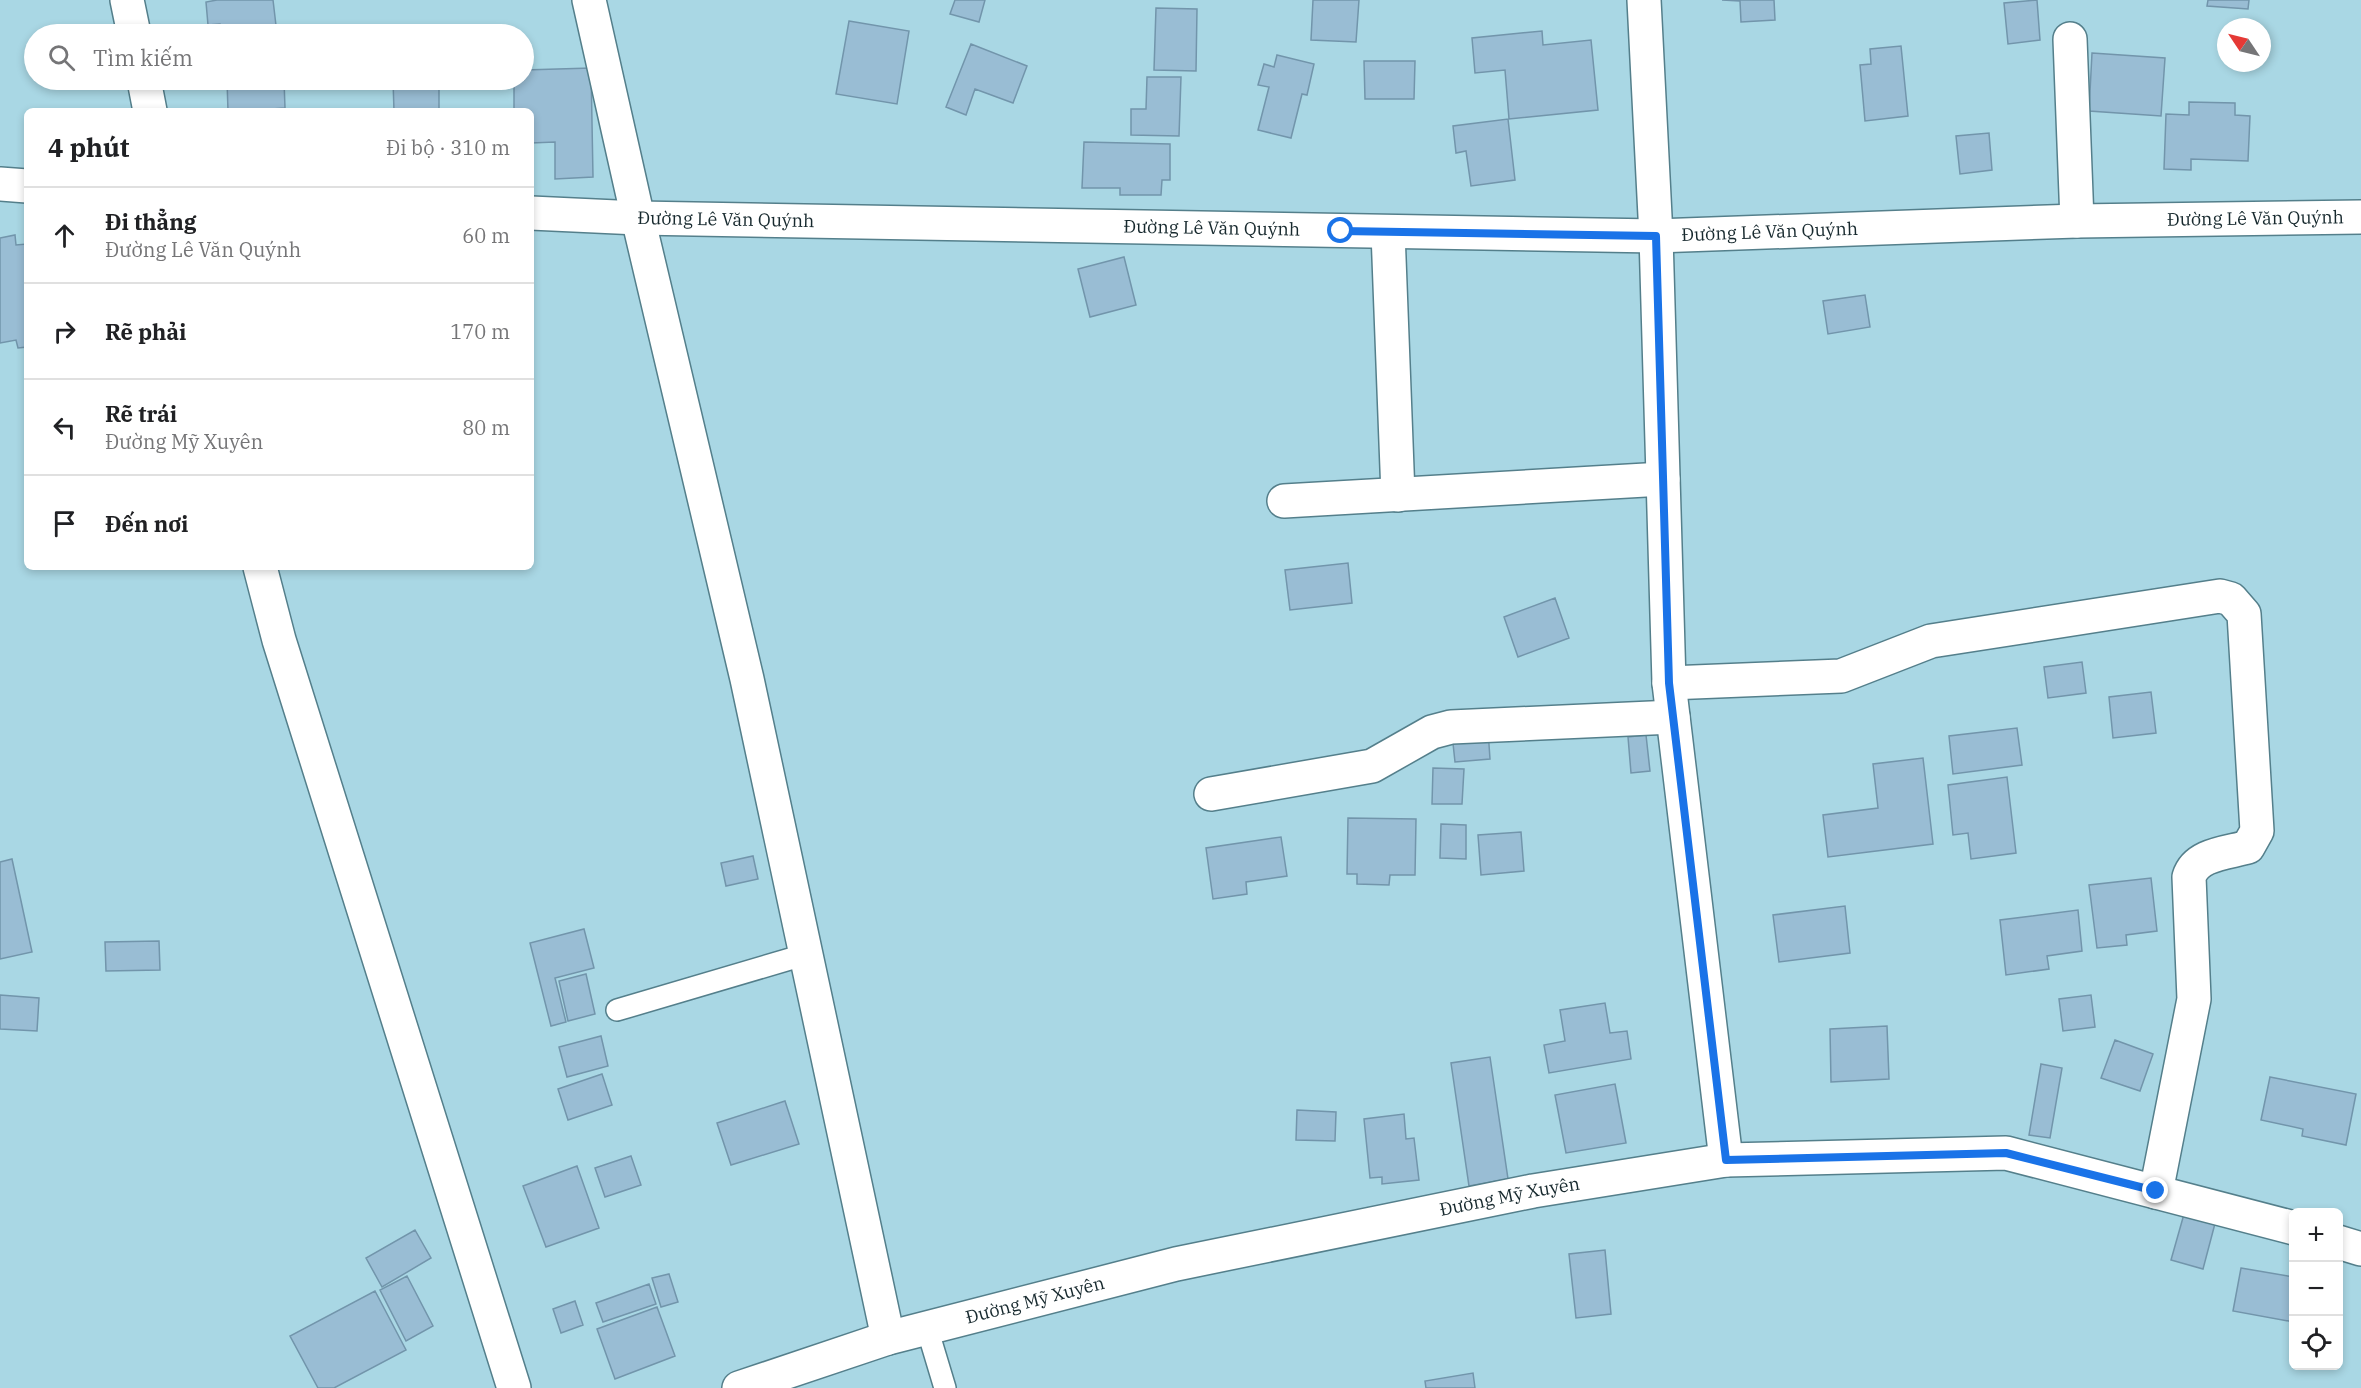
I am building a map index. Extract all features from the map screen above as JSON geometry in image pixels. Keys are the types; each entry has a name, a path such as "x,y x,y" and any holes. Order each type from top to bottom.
{"street":[{"path":"127,0 132,24"},
{"path":"589,0 747,679 888,1338"},
{"path":"1644,0 1656,236 1669,683 1726,1160"},
{"path":"2070,39 2077,221"},
{"path":"146,90 149,108"},
{"path":"0,184 24,186"},
{"name":"Đường Lê Văn Quýnh","path":"534,213 638,218 1656,236 2077,221 2361,217"},
{"path":"1388,232 1398,495"},
{"path":"1284,501 1663,479"},
{"path":"262,570 279,640 514,1388"},
{"path":"1669,683 1826,678 1855,671 1931,641 2220,596 2238,605 2244,614 2257,831 2256,838 2248,847 2199,861 2192,868 2189,877 2194,999 2156,1191"},
{"path":"1210,794 1372,766 1432,732 1451,727 1673,717"},
{"name":"Đường Mỹ Xuyên","path":"739,1388 888,1338 1176,1264 1533,1191 1726,1160 2006,1153 2289,1227"},
{"path":"2343,1243 2361,1248"}],"lane":[{"path":"617,1010 807,954"},
{"path":"927,1328 945,1388"}],"building":[{"path":"273,0 276,24 208,24 206,2"},
{"path":"955,0 985,0 979,22 950,14"},
{"path":"1313,0 1359,0 1356,42 1311,40"},
{"path":"1722,0 1774,0 1775,20 1741,22 1740,1"},
{"path":"2037,0 2040,40 2008,44 2004,3"},
{"path":"2208,0 2249,0 2248,9 2207,6"},
{"path":"1156,8 1197,9 1196,71 1154,70"},
{"path":"849,21 909,31 897,104 836,94"},
{"path":"1542,31 1543,45 1591,40 1598,110 1509,119 1505,70 1475,73 1472,38"},
{"path":"971,44 1027,66 1013,103 975,89 966,115 946,107"},
{"path":"1901,46 1908,116 1865,121 1860,65 1871,64 1870,49"},
{"path":"2092,53 2165,58 2161,116 2089,111"},
{"path":"1277,55 1314,64 1307,95 1302,94 1291,138 1258,130 1269,87 1258,85 1264,64 1274,67"},
{"path":"1364,61 1415,61 1414,99 1365,99"},
{"path":"591,68 593,177 555,179 555,142 534,143 534,108 514,108 514,90 534,90 534,70"},
{"path":"1147,77 1181,77 1179,136 1131,135 1131,109 1146,109"},
{"path":"227,90 284,90 285,108 228,108"},
{"path":"393,90 439,90 439,108 394,108"},
{"path":"2189,102 2235,103 2235,115 2250,116 2248,161 2191,159 2191,170 2164,169 2166,114 2189,115"},
{"path":"1508,119 1515,180 1471,186 1466,151 1456,153 1453,126"},
{"path":"1989,133 1992,170 1960,174 1956,136"},
{"path":"1084,142 1170,144 1170,180 1162,180 1161,195 1120,195 1120,188 1082,188"},
{"path":"15,235 16,245 24,244 24,347 18,348 16,340 0,343 0,238"},
{"path":"1124,257 1136,305 1090,317 1078,269"},
{"path":"1865,295 1870,327 1828,334 1823,301"},
{"path":"1348,563 1352,603 1290,610 1285,570"},
{"path":"1555,598 1569,638 1518,657 1504,617"},
{"path":"2082,662 2086,693 2048,698 2044,667"},
{"path":"2151,692 2156,733 2113,738 2109,697"},
{"path":"2017,728 2022,765 1953,774 1949,736"},
{"path":"1488,730 1490,759 1455,762 1452,734"},
{"path":"1646,735 1650,771 1631,773 1628,737"},
{"path":"1923,758 1933,844 1828,857 1823,815 1878,808 1873,764"},
{"path":"1433,768 1464,769 1462,804 1432,804"},
{"path":"2007,777 2016,853 1971,859 1968,833 1953,835 1948,785"},
{"path":"1348,818 1416,819 1415,875 1390,875 1389,885 1357,884 1357,874 1347,874"},
{"path":"1441,824 1466,825 1466,859 1440,858"},
{"path":"1521,832 1524,871 1481,875 1478,835"},
{"path":"1281,837 1287,876 1246,882 1247,894 1213,899 1206,848"},
{"path":"753,856 758,879 726,886 721,863"},
{"path":"12,859 32,952 0,959 0,862"},
{"path":"2151,878 2157,931 2126,935 2127,945 2097,948 2089,885"},
{"path":"1845,906 1850,953 1779,962 1773,915"},
{"path":"2078,910 2082,951 2047,956 2049,969 2006,975 2000,920"},
{"path":"584,929 594,968 555,978 566,1022 551,1026 530,943"},
{"path":"159,941 160,970 106,971 105,942"},
{"path":"586,974 595,1014 568,1021 559,981"},
{"path":"0,995 39,998 37,1031 0,1029"},
{"path":"2091,995 2095,1027 2063,1031 2059,999"},
{"path":"1605,1003 1610,1033 1627,1031 1631,1059 1549,1073 1544,1045 1565,1041 1560,1010"},
{"path":"1887,1026 1889,1079 1831,1082 1830,1029"},
{"path":"601,1036 608,1066 567,1077 559,1047"},
{"path":"2115,1040 2153,1054 2140,1091 2101,1078"},
{"path":"1490,1057 1508,1179 1469,1186 1451,1063"},
{"path":"2041,1064 2062,1068 2050,1138 2029,1135"},
{"path":"602,1074 612,1105 568,1120 558,1089"},
{"path":"2270,1077 2356,1094 2346,1145 2302,1136 2303,1129 2261,1120"},
{"path":"1615,1084 1626,1143 1566,1153 1555,1095"},
{"path":"785,1101 799,1144 731,1165 717,1123"},
{"path":"1297,1110 1336,1112 1335,1141 1296,1140"},
{"path":"1404,1114 1406,1139 1414,1138 1419,1180 1382,1184 1382,1177 1370,1178 1364,1119"},
{"path":"631,1156 641,1185 605,1197 595,1168"},
{"path":"577,1166 599,1228 546,1247 523,1186"},
{"path":"2186,1207 2217,1216 2203,1269 2171,1260"},
{"path":"415,1230 431,1258 382,1287 366,1258"},
{"path":"1605,1250 1611,1314 1576,1318 1569,1254"},
{"path":"2241,1268 2289,1276 2289,1321 2233,1311"},
{"path":"669,1274 678,1302 661,1307 652,1278"},
{"path":"407,1276 433,1326 406,1341 380,1290"},
{"path":"649,1284 656,1304 603,1322 596,1303"},
{"path":"375,1291 406,1350 334,1388 318,1388 290,1336"},
{"path":"575,1301 583,1325 561,1333 553,1309"},
{"path":"657,1307 675,1356 615,1379 597,1329"},
{"path":"1473,1373 1475,1388 1426,1388 1425,1381"}],"route":[{"path":"1341,231 1656,236 1669,683 1726,1160 2006,1153 2156,1191"}]}
